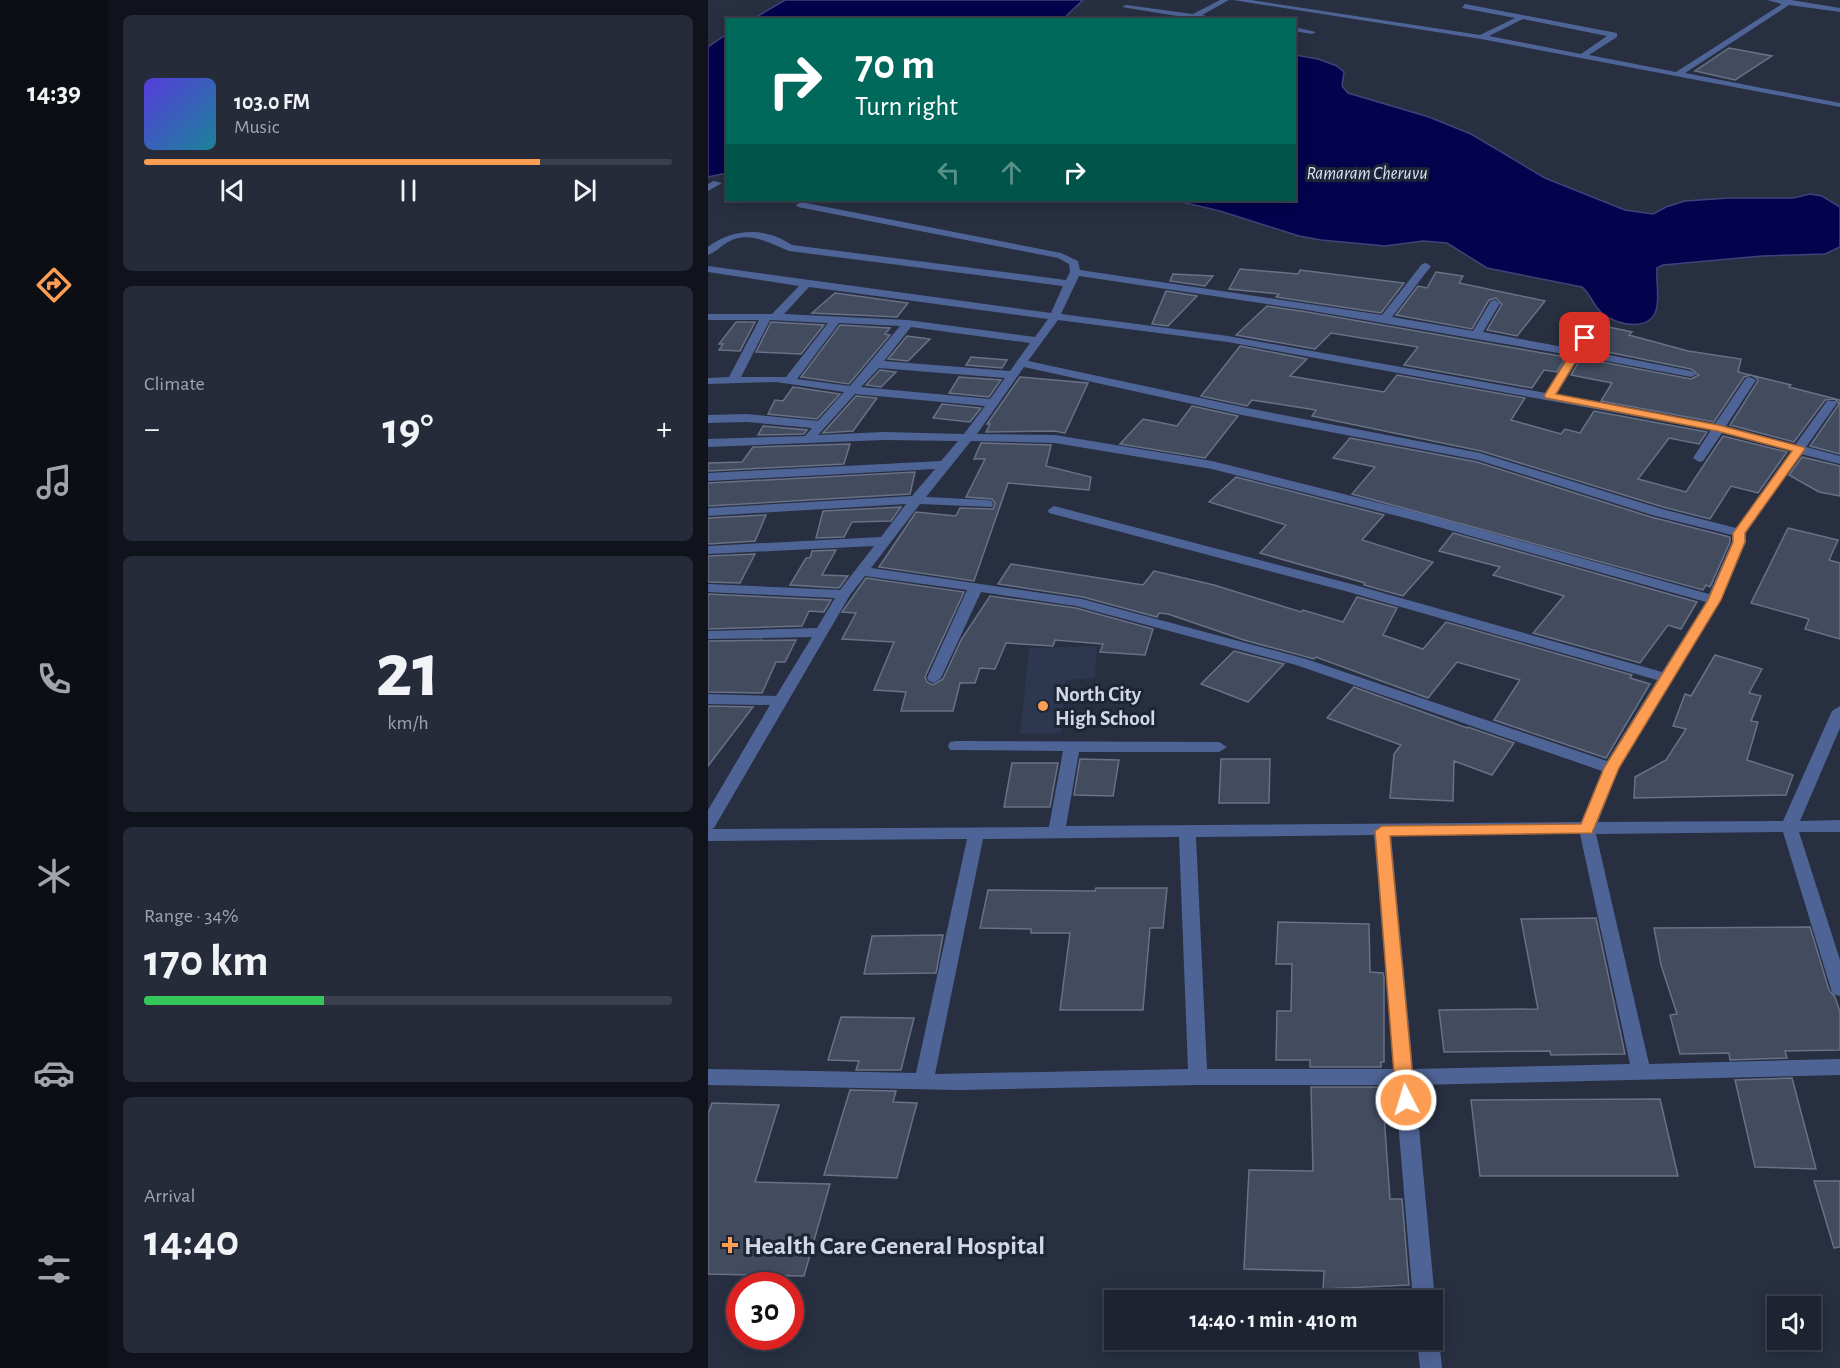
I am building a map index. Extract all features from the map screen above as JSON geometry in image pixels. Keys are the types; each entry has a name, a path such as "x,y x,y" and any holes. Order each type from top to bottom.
{"street":[{"path":"1195,16 1225,0"},
{"path":"1237,0 1481,37 1840,105"},
{"path":"1771,0 1840,10"},
{"path":"1678,74 1788,1"},
{"path":"1465,6 1614,35 1582,56"},
{"path":"1126,7 1208,18"},
{"path":"1481,37 1522,17"},
{"path":"1296,29 1312,32"},
{"path":"708,824 844,594 994,403 1055,316 1072,278 1074,263 1061,256 801,204"},
{"path":"708,252 727,239 766,237 780,241 789,248 1261,298 1476,334 1691,374"},
{"path":"1385,319 1426,266"},
{"path":"708,268 807,284 1228,339 1718,428 1840,460"},
{"path":"733,381 770,317 807,284"},
{"path":"1476,334 1495,303"},
{"path":"708,317 770,317 908,323 1036,340"},
{"path":"789,381 837,320"},
{"path":"808,439 876,364 908,323"},
{"path":"1550,396 1594,325"},
{"path":"1020,363 1246,412 1480,457 1657,512 1739,533"},
{"path":"876,364 1012,375"},
{"path":"708,381 776,379 852,390 994,403"},
{"path":"1699,458 1750,380"},
{"path":"1641,1070 1587,829 1611,768 1714,600 1739,542 1739,533 1831,403"},
{"path":"708,418 747,418 820,425"},
{"path":"708,443 884,436 1055,439 1212,465 1426,519 1714,600"},
{"path":"708,477 944,465"},
{"path":"708,512 916,500 987,504"},
{"path":"1054,510 1361,591 1666,678"},
{"path":"708,550 884,541"},
{"path":"862,571 1077,602 1301,662 1611,768"},
{"path":"934,678 976,587"},
{"path":"708,588 844,594"},
{"path":"708,635 822,632"},
{"path":"708,699 782,700"},
{"path":"1840,711 1789,826 1840,989"},
{"path":"956,746 1219,747"},
{"path":"1056,834 1072,746"},
{"path":"708,835 1187,833 1840,826"},
{"path":"1382,831 1423,1290"},
{"path":"1187,833 1198,1077"},
{"path":"924,1081 975,834"},
{"path":"708,1077 924,1081 1403,1077 1840,1067"},
{"path":"1429,1350 1431,1368"}],"shaded area":[{"name":"North City High School","path":"1097,646 1095,678 1065,680 1061,733 1020,734 1029,648"}],"water":[{"path":"785,0 1083,0 1067,15 1067,18 755,18"},
{"path":"726,35 726,173 708,177 708,47"},
{"name":"Ramaram Cheruvu","path":"1296,55 1318,59 1337,66 1344,72 1342,86 1348,93 1429,117 1471,134 1545,178 1625,210 1653,214 1685,201 1793,198 1810,194 1822,196 1840,207 1840,247 1825,254 1762,256 1663,265 1657,268 1658,301 1654,315 1642,324 1625,324 1602,313 1582,287 1487,268 1447,243 1423,241 1385,246 1321,240 1299,236 1220,211 1177,201 1296,201"}],"building":[{"path":"1729,48 1772,56 1735,80 1695,71"},
{"path":"1240,269 1298,274 1300,270 1404,283 1381,313 1276,297 1279,294 1229,289"},
{"path":"1436,272 1463,276 1459,283 1545,301 1517,336 1487,330 1502,304 1496,298 1489,300 1472,329 1396,315 1418,286 1427,288"},
{"path":"1173,274 1213,276 1205,286 1170,281"},
{"path":"1166,291 1197,296 1168,326 1152,324"},
{"path":"835,293 908,303 897,317 812,313"},
{"path":"1267,306 1566,357 1557,372 1544,370 1532,388 1404,365 1418,347 1331,333 1315,349 1236,335"},
{"path":"736,322 755,322 740,351 719,350 723,344 719,344"},
{"path":"771,322 824,325 801,354 756,352"},
{"path":"840,325 890,328 885,334 890,335 849,384 801,377"},
{"path":"1604,326 1632,332 1629,335 1688,351 1741,359 1738,372 1751,375 1744,377 1714,422 1601,401 1612,383 1571,375 1581,358 1691,379 1699,375 1691,369 1588,348"},
{"path":"907,336 930,339 908,361 888,359"},
{"path":"1240,346 1307,359 1290,376 1384,392 1397,375 1525,398 1511,420 1561,434 1565,429 1580,433 1594,411 1707,432 1699,444 1669,438 1638,479 1686,492 1723,436 1787,452 1758,493 1731,486 1710,519 1663,507 1481,451 1312,416 1316,410 1252,400 1247,406 1201,396"},
{"path":"971,357 1007,360 1002,368 966,365"},
{"path":"880,370 896,372 881,387 866,385"},
{"path":"1752,375 1840,400 1840,454 1810,446 1839,404 1835,399 1825,400 1794,442 1730,425 1758,381"},
{"path":"959,377 1001,380 989,397 949,393"},
{"path":"1020,377 1088,383 1065,433 1054,431 986,432 990,424 987,424"},
{"path":"793,387 840,394 817,419 768,414 775,400 783,401"},
{"path":"856,396 877,398 853,431 823,433"},
{"path":"942,404 981,408 970,422 933,418"},
{"path":"1192,406 1238,416 1205,458 1120,444 1143,419 1177,426"},
{"path":"763,426 807,430 804,434 758,435"},
{"path":"1350,438 1477,462 1651,517 1730,537 1730,542 1710,587 1706,585 1703,590 1352,494 1375,467 1333,458"},
{"path":"981,443 1051,445 1046,466 1091,477 1089,490 1008,483 974,581 879,567 916,512 956,516 960,508 993,509 995,503 992,499 966,497 985,459 974,459"},
{"path":"850,444 844,464 708,471 708,463 742,462 753,447"},
{"path":"1802,457 1840,466 1840,496 1819,492 1789,475"},
{"path":"915,472 910,494 708,506 708,483"},
{"path":"1236,477 1384,515 1362,540 1433,562 1403,596 1260,553 1286,525 1209,502"},
{"path":"901,507 891,521 852,522 844,537 816,538 823,511"},
{"path":"766,515 755,541 708,544 708,518"},
{"path":"1788,528 1838,540 1829,560 1840,563 1840,639 1805,629 1809,619 1751,603"},
{"path":"1453,533 1697,602 1681,629 1668,625 1640,663 1533,633 1564,596 1493,575 1500,567 1439,551"},
{"path":"836,550 822,575 848,576 839,588 790,585 806,558 810,558 812,551"},
{"path":"755,554 740,583 708,582 708,556"},
{"path":"1011,564 1143,585 1154,571 1214,585 1301,612 1303,610 1343,622 1357,597 1397,608 1383,635 1423,649 1446,622 1632,675 1630,678 1650,684 1606,758 1494,720 1520,680 1457,662 1428,698 1316,657 1314,659 1244,640 1168,614 1159,613 1157,617 1083,597 998,584"},
{"path":"866,578 964,592 925,677 927,682 933,685 943,679 961,640 990,596 1076,608 1153,629 1145,655 1100,652 1103,644 1055,640 1053,646 1006,643 995,669 980,668 975,683 960,683 953,711 901,711 906,692 874,690 894,642 842,639 856,613 842,612"},
{"path":"708,594 831,600 824,612 809,611 802,626 708,629"},
{"path":"796,640 785,662 776,662 762,693 708,692 708,641"},
{"path":"1234,651 1284,664 1248,702 1201,684"},
{"path":"1715,655 1762,669 1749,693 1761,696 1751,721 1758,722 1747,760 1793,775 1786,795 1634,798 1635,777 1666,760 1686,729 1673,726 1685,694 1691,696"},
{"path":"1354,687 1514,743 1492,775 1454,761 1453,801 1390,798 1394,754 1401,745 1327,718"},
{"path":"708,706 753,707 708,766"},
{"path":"1080,759 1119,760 1113,796 1074,795"},
{"path":"1221,759 1270,759 1269,803 1219,803"},
{"path":"1012,763 1058,763 1050,807 1004,807"},
{"path":"1096,888 1167,888 1163,928 1150,928 1143,1010 1060,1010 1070,933 1031,933 1031,929 980,928 988,890 1095,891"},
{"path":"1596,918 1625,1054 1551,1055 1550,1051 1444,1052 1439,1010 1538,1009 1521,919"},
{"path":"1278,922 1369,924 1370,972 1383,973 1384,977 1384,1062 1381,1062 1381,1067 1310,1067 1310,1060 1276,1060 1277,1011 1291,1011 1292,964 1276,964"},
{"path":"1810,927 1829,990 1835,997 1840,1012 1840,1050 1785,1051 1787,1058 1730,1060 1729,1053 1680,1054 1670,1015 1677,1014 1661,965 1654,928"},
{"path":"943,935 936,973 864,974 872,936"},
{"path":"841,1017 914,1018 901,1070 856,1070 859,1061 828,1060"},
{"path":"1792,1078 1816,1169 1755,1167 1735,1080"},
{"path":"1311,1087 1382,1087 1390,1199 1402,1199 1409,1285 1323,1289 1324,1271 1244,1269 1249,1170 1313,1171"},
{"path":"850,1090 896,1091 893,1102 917,1103 897,1178 824,1175"},
{"path":"1660,1099 1678,1176 1480,1176 1471,1100"},
{"path":"712,1103 779,1105 755,1182 830,1184 804,1276 804,1272 708,1274 708,1114"},
{"path":"1814,1181 1840,1181 1840,1247 1834,1248"}],"place":[{"name":"North City High School","path":"1043,706"},
{"name":"Health Care General Hospital","path":"730,1245"}],"route":[{"path":"1406,1100 1382,831 1587,829 1611,768 1714,600 1739,542 1739,533 1799,449 1718,428 1550,396 1585,338"}]}
